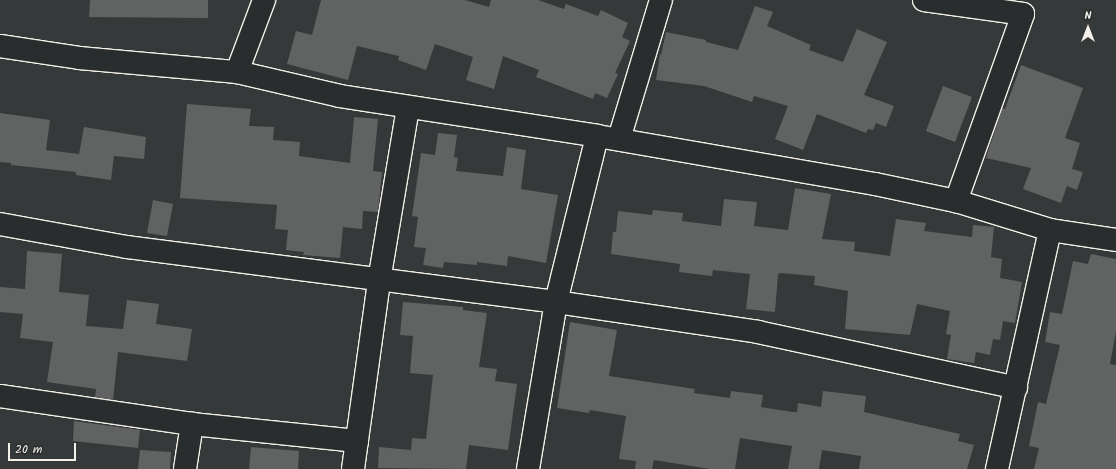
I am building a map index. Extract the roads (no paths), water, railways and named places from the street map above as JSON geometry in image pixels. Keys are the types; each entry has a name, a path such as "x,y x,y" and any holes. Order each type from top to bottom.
{"street":[{"path":"237,72 264,0"},
{"path":"619,139 661,0"},
{"path":"924,0 1023,14 956,202"},
{"path":"0,46 78,58 237,72 340,96 619,139 875,184 956,202 1050,230 1116,240"},
{"path":"353,469 379,281 408,107"},
{"path":"534,468 556,302 597,136"},
{"path":"0,224 127,247 379,281 556,302 758,332 1016,388"},
{"path":"997,469 1050,230"},
{"path":"0,396 192,424 356,441"},
{"path":"185,469 192,424"}]}
